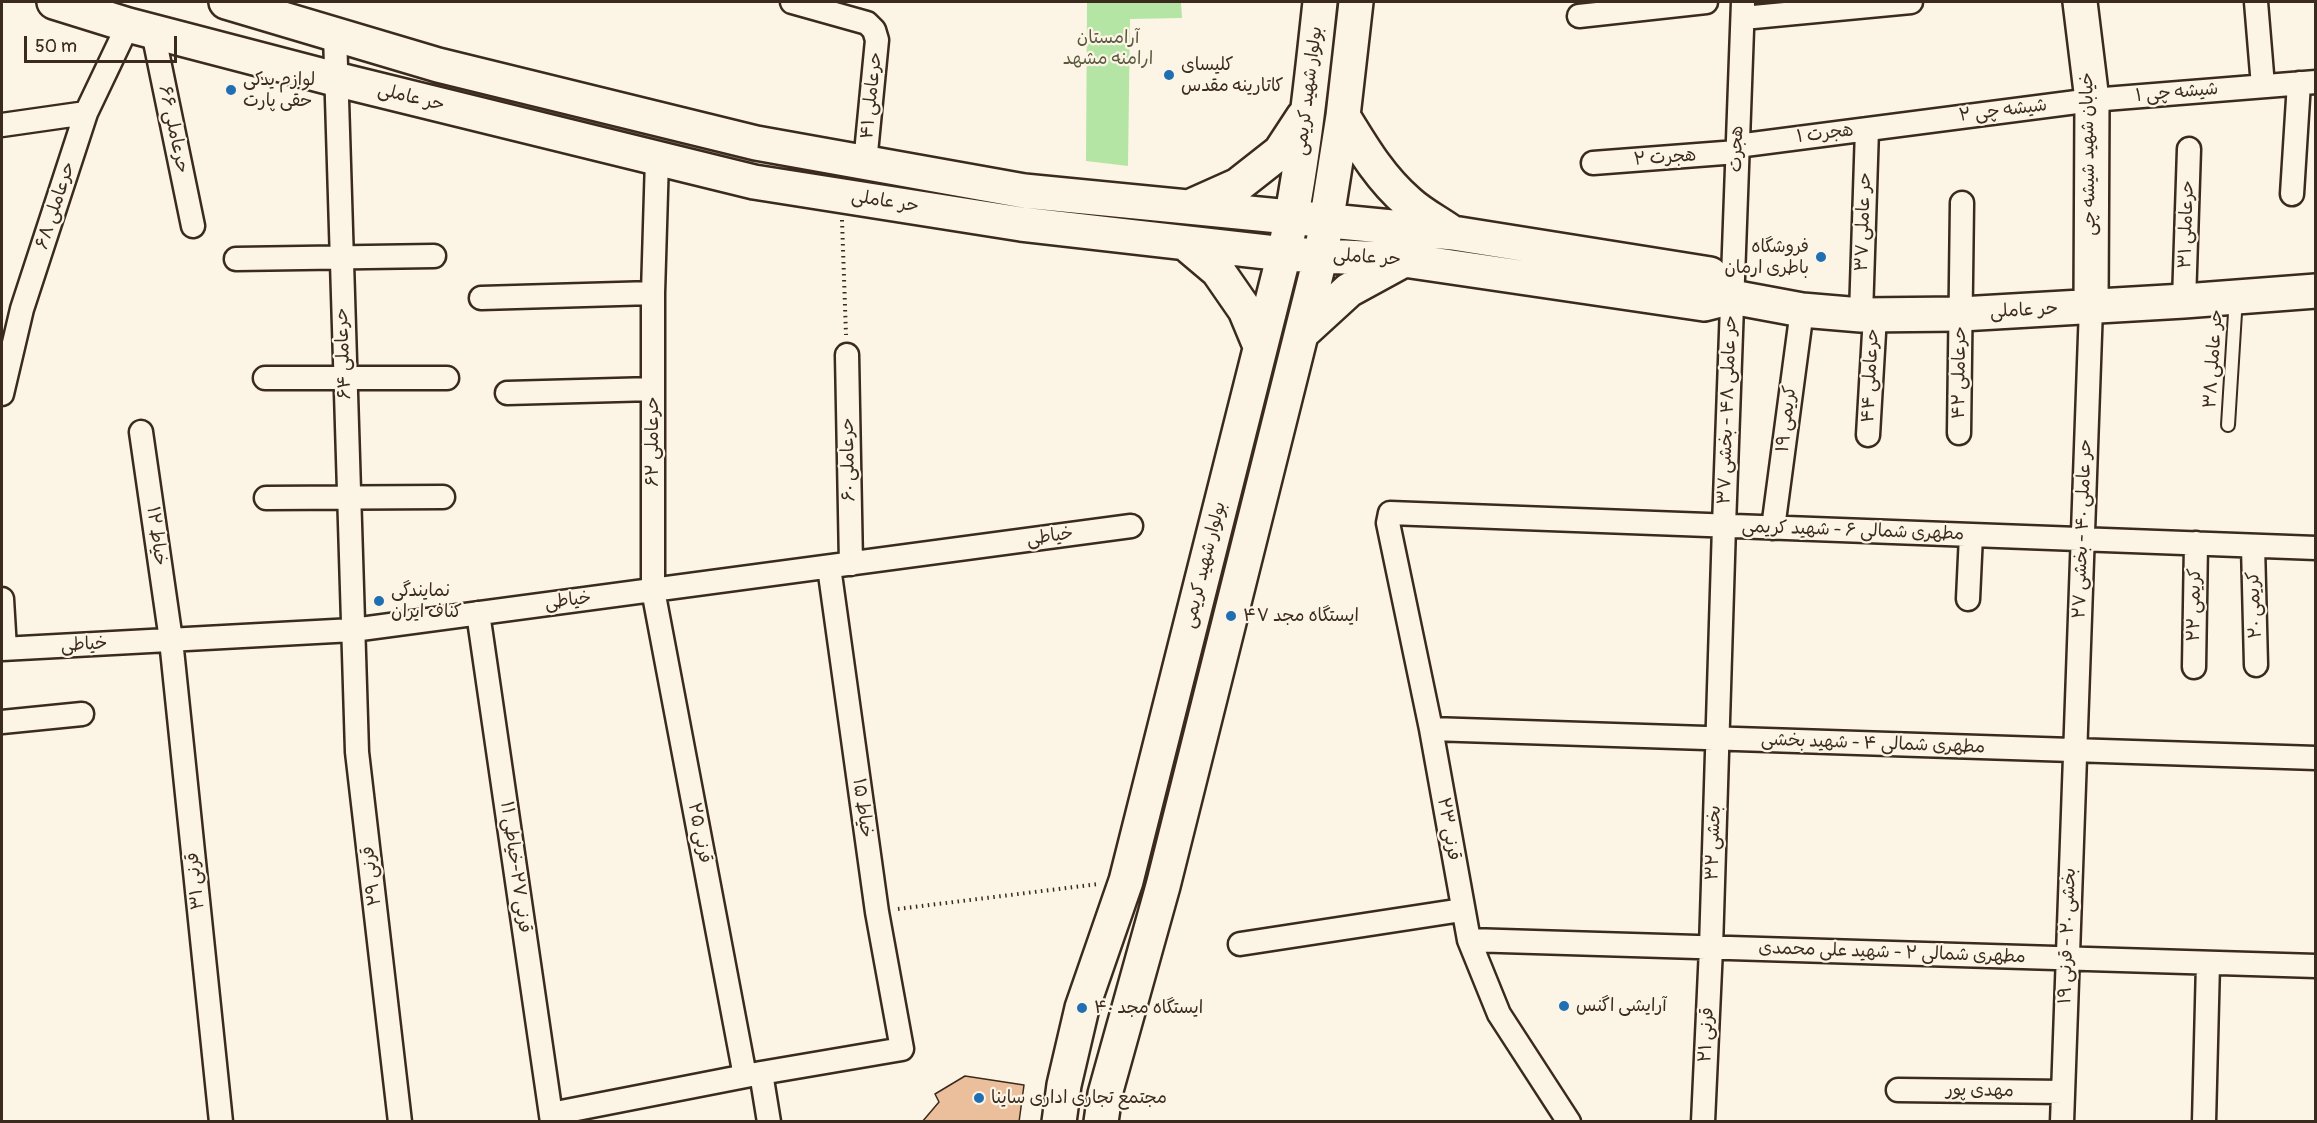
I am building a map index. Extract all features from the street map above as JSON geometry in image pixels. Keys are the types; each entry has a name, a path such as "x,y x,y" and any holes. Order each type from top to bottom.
{"main road":[{"name":"حر عاملی","path":"54,2 140,28 335,79 754,182 1021,224 1284,254 1404,260 1704,304 1732,297 1802,310 1868,315 1961,314 2316,291"},
{"name":"حر عاملی","path":"226,2 438,65 756,143 1024,191 1453,233 1710,274 1732,297"},
{"name":"بولوار شهید کریمی","path":"1059,1122 1064,1085 1082,1008 1126,881 1284,254 1309,108 1320,2"},
{"name":"بولوار شهید کریمی","path":"1101,1122 1105,1094 1163,886 1321,255 1344,116 1356,2"},
{"name":"خیابان شهید شیشه چی","path":"2080,2 2092,99 2091,307"},
{"path":"1190,207 1238,186 1280,152 1309,108"},
{"path":"1344,116 1371,163 1401,196 1453,233"},
{"path":"1186,244 1218,271 1245,310 1260,346"},
{"path":"1302,333 1349,290 1404,260"}],"street":[{"name":"حرعاملی ۴۱","path":"792,2 867,23 874,30 877,40 865,163"},
{"path":"1580,16 1706,2"},
{"path":"1743,10 1909,2"},
{"path":"2256,2 2263,86"},
{"name":"هجرت","path":"1732,297 1743,10"},
{"name":"حرعاملی ۶۸","path":"2,394 22,309 86,113 140,28"},
{"name":"حرعاملی ۶۶","path":"140,28 193,226"},
{"name":"حرعاملی ۶۴","path":"335,34 353,630"},
{"path":"2292,194 2307,83"},
{"name":"شیشه چی ۱","path":"2092,99 2307,83"},
{"name":"شیشه چی ۲","path":"1913,123 2092,99"},
{"path":"2,125 86,113"},
{"name":"هجرت ۱","path":"1737,149 1913,123"},
{"name":"حر عاملی ۳۷","path":"1867,129 1868,315"},
{"name":"هجرت ۲","path":"1593,163 1737,149"},
{"name":"حرعاملی ۳۱","path":"2184,301 2189,149"},
{"name":"حرعاملی ۶۲","path":"653,590 653,389 657,159"},
{"name":"حرعاملی ۴۲","path":"1959,433 1962,203"},
{"path":"236,259 434,256"},
{"path":"481,298 654,293"},
{"name":"حر عاملی ۴۸ - بخشی ۳۷","path":"1717,739 1732,297"},
{"name":"حر عاملی ۴۰ - بخشی ۲۷","path":"2075,750 2091,307"},
{"name":"کریمی ۱۹","path":"1773,528 1802,310"},
{"name":"حرعاملی ۴۴","path":"1868,315 1868,435"},
{"name":"حرعاملی ۶۰","path":"840,566 847,356"},
{"path":"265,378 447,378"},
{"path":"507,393 653,389"},
{"name":"خیاط ۱۲","path":"141,432 171,640"},
{"path":"266,498 443,497"},
{"name":"مطهری شمالی ۶ - شهید کریمی","path":"1390,513 2316,548"},
{"name":"قرنی ۲۳","path":"1390,513 1388,523 1431,729 1469,940 1499,1014 1569,1122"},
{"name":"خیاطی","path":"3,649 353,630 1131,526"},
{"path":"1968,599 1971,535"},
{"name":"کریمی ۲۲","path":"2194,667 2196,543"},
{"name":"کریمی ۲۰","path":"2253,546 2256,665"},
{"name":"خیاط ۱۵","path":"753,1075 902,1049 877,912 840,566"},
{"name":"قرنی ۲۵","path":"653,590 753,1075 769,1122"},
{"path":"2,599 3,649"},
{"name":"قرنی ۲۷-خیاطی ۱۱","path":"478,613 551,1118"},
{"name":"قرنی ۲۹","path":"353,630 357,752 400,1122"},
{"name":"قرنی ۳۱","path":"171,640 221,1122"},
{"path":"2,722 82,714"},
{"name":"مطهری شمالی ۴ - شهید بخشی","path":"1431,729 2316,758"},
{"name":"بخشی ۳۲","path":"1711,948 1717,739"},
{"name":"بخشی ۲۰ - قرنی ۱۹","path":"2062,1122 2075,750"},
{"path":"1240,944 1462,910"},
{"name":"مطهری شمالی ۲ - شهید علی محمدی","path":"1469,940 2316,966"},
{"name":"قرنی ۲۱","path":"1703,1122 1711,948"},
{"path":"2204,1122 2208,963"},
{"path":"551,1118 753,1075"},
{"name":"مهدی پور","path":"1898,1090 2063,1092"}],"lane":[{"name":"حر عاملی ۳۸","path":"2228,425 2236,296"}],"path":[{"path":"841,195 847,356"},
{"path":"877,912 1126,881"}],"green space":[{"name":"آرامستان ارامنه مشهد","path":"1087,2 1181,2 1182,18 1130,19 1128,166 1086,161"}],"building":[{"name":"مجتمع تجاری اداری ساینا","path":"965,1076 1024,1085 1019,1122 922,1122 939,1102 935,1094"}],"place":[{"name":"کلیسای کاتارینه مقدس","path":"1169,75"},
{"name":"لوازم یدکی حقی پارت","path":"231,90"},
{"name":"فروشگاه باطری ارمان","path":"1821,257"},
{"name":"نمایندگی کناف ایران","path":"379,601"},
{"name":"ایستگاه مجد ۴۷","path":"1231,616"},
{"name":"آرایشی اگنس","path":"1564,1006"},
{"name":"ایستگاه مجد ۴۰","path":"1082,1008"},
{"name":"مجتمع تجاری اداری ساینا","path":"979,1098"}]}
